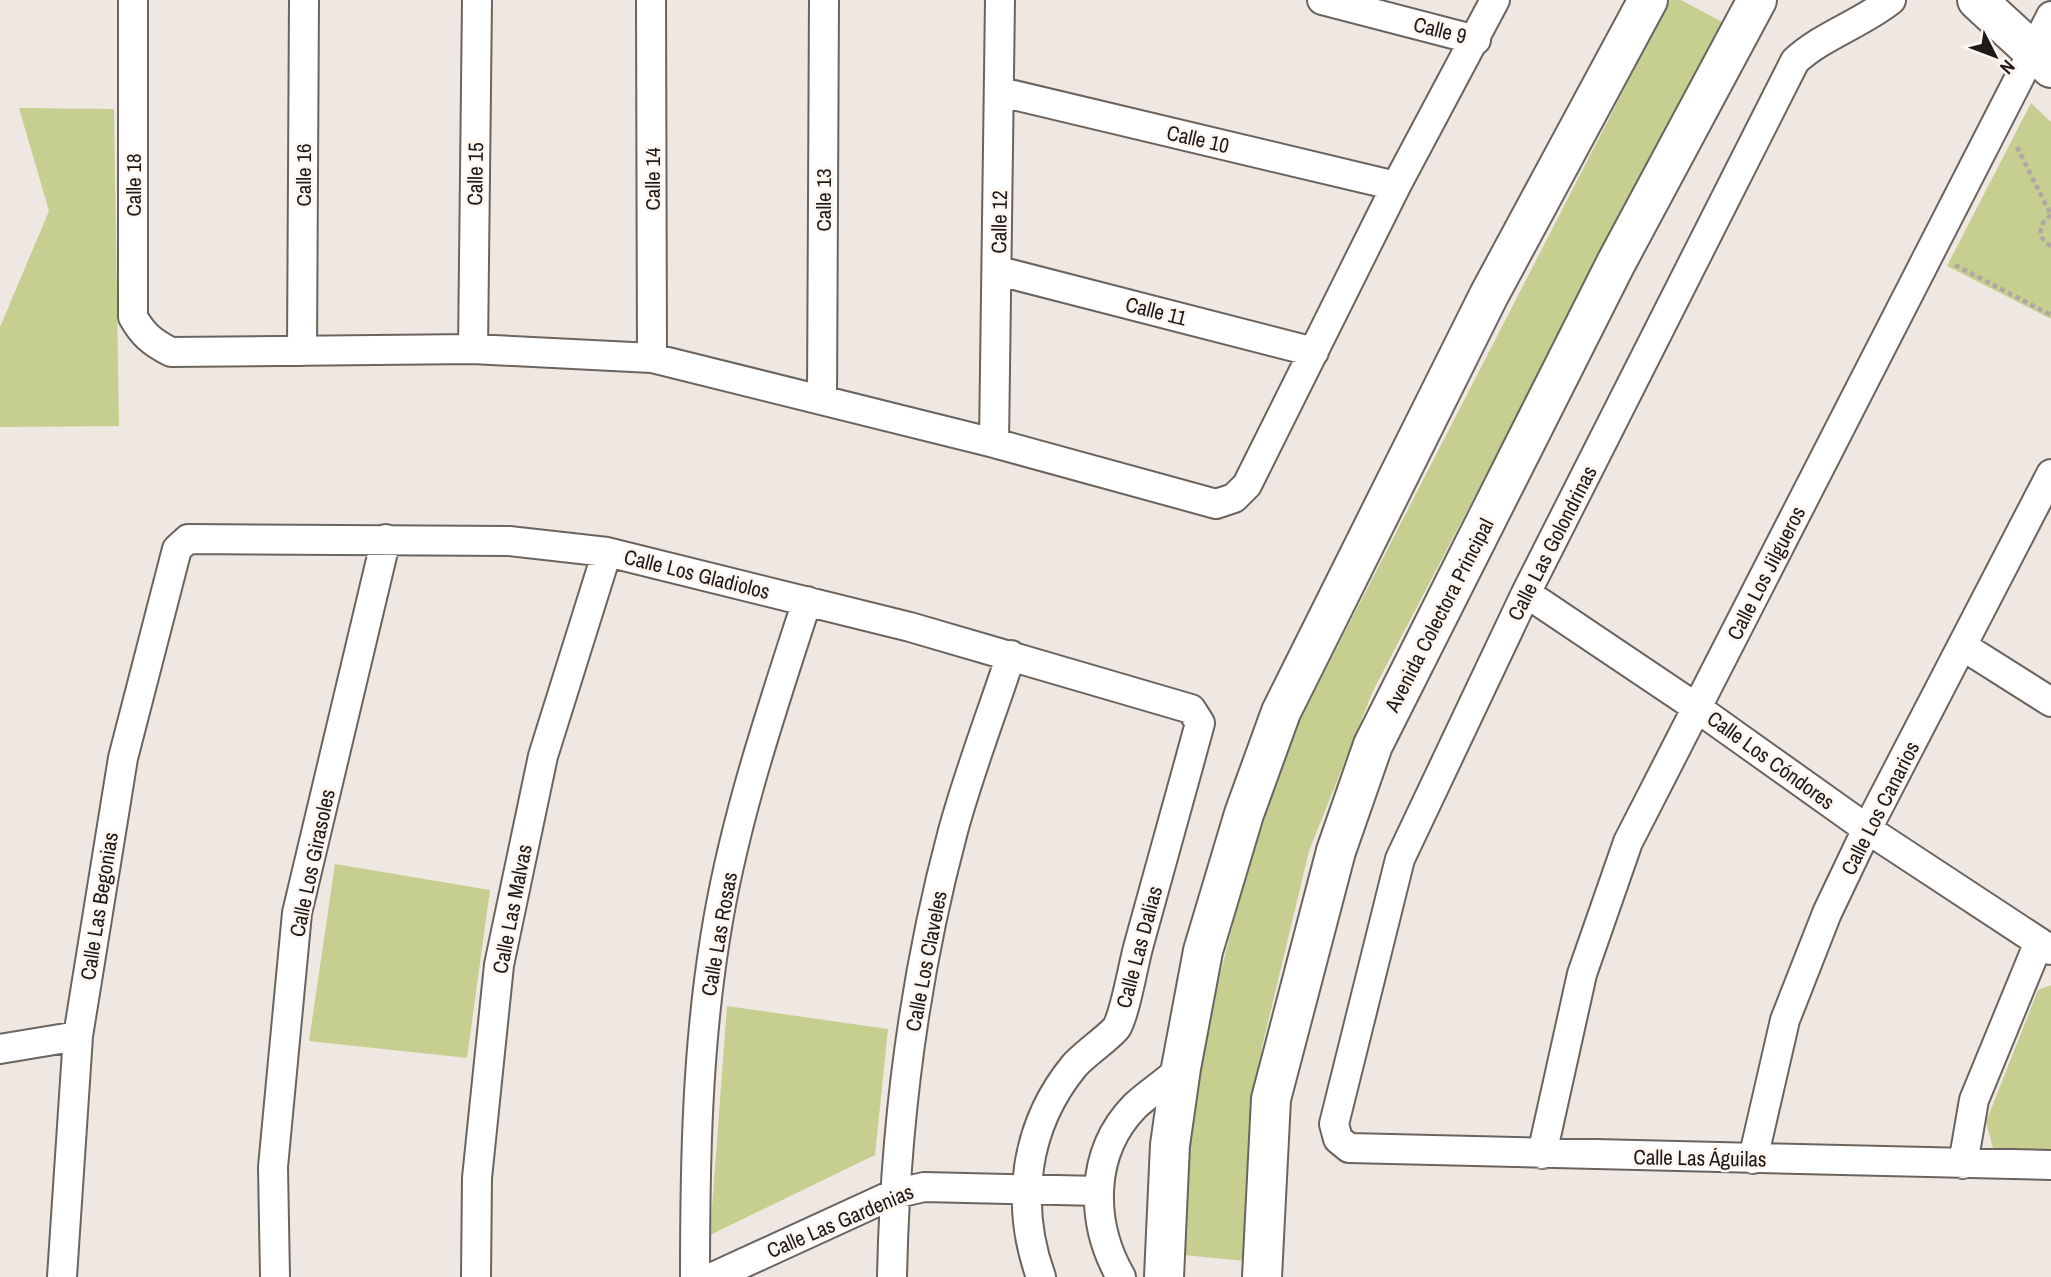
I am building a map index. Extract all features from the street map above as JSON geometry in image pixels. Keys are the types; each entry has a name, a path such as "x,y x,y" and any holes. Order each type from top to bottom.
{"street":[{"name":"Calle 18","path":"133,0 133,317 141,332 155,345 171,352 302,351"},
{"name":"Calle 16","path":"302,351 304,0"},
{"name":"Calle 15","path":"473,349 477,0"},
{"name":"Calle 14","path":"652,0 652,358"},
{"name":"Calle 13","path":"822,399 824,0"},
{"name":"Calle 12","path":"994,443 999,271 1000,0"},
{"name":"Calle 9","path":"1322,0 1476,40"},
{"path":"302,351 473,349 652,358 994,443 1216,504 1234,498 1247,485 1396,186 1495,0"},
{"path":"1164,1277 1170,1145 1203,951 1244,814 1281,712 1489,295 1648,0"},
{"name":"Avenida Colectora Principal","path":"1262,1277 1272,1099 1336,850 1373,745 1616,263 1757,0"},
{"name":"Calle Las Golondrinas","path":"1349,1148 1338,1139 1334,1124 1399,859 1526,593 1795,61 1812,46 1891,0"},
{"path":"1977,0 2042,60"},
{"name":"Calle Los Jilgueros","path":"1542,1154 1582,974 1628,842 2042,60 2051,16"},
{"name":"Calle 10","path":"1001,92 1396,186"},
{"name":"Calle 11","path":"999,271 1314,352"},
{"name":"Calle Los Canarios","path":"1753,1159 1785,1020 1827,913 1867,829 1964,647 2051,474"},
{"name":"Calle Los Girasoles","path":"275,1277 273,1167 298,913 386,539"},
{"name":"Calle Los Gladiolos","path":"181,543 188,540 509,541 607,552 1012,655 1191,709 1198,715"},
{"name":"Calle Las Begonias","path":"62,1277 78,1037 123,758 181,543"},
{"name":"Calle Las Malvas","path":"476,1277 477,1178 499,965 543,756 607,552"},
{"name":"Calle Los Cóndores","path":"1526,593 1697,708 1867,829 2045,946"},
{"name":"Calle Las Rosas","path":"695,1277 696,1111 715,938 752,767 807,601"},
{"path":"1964,647 2051,702"},
{"name":"Calle Los Claveles","path":"892,1277 894,1194 914,1011 953,830 1012,655"},
{"name":"Calle Las Dalias","path":"1041,1277 1027,1220 1026,1187 1030,1154 1040,1122 1055,1093 1074,1066 1116,1028 1200,723 1198,715"},
{"path":"1963,1164 1974,1100 2045,946"},
{"path":"0,1049 78,1037"},
{"path":"1121,1277 1103,1237 1098,1191 1105,1158 1119,1126 1133,1108 1181,1068"},
{"name":"Calle Las Águilas","path":"1349,1148 2051,1166"},
{"name":"Calle Las Gardenias","path":"713,1277 894,1194 924,1187 1026,1187 1098,1191"}],"path":[{"path":"2014,140 2051,215 2043,221 2040,229 2042,238 2051,246"},
{"path":"1952,263 2051,315"}],"green space":[{"path":"1670,0 1681,0 1722,22 1373,691 1309,851 1262,1047 1245,1261 1184,1255 1189,1145 1213,1001 1248,867 1296,727"},
{"path":"2031,103 2051,122 2051,319 1947,266"},
{"path":"19,108 114,109 119,426 0,427 0,327 49,211"},
{"path":"335,864 490,890 467,1058 309,1041"},
{"path":"2051,985 2051,1150 1993,1148 1986,1122 2038,990"},
{"path":"727,1006 888,1029 875,1155 710,1235"}]}
